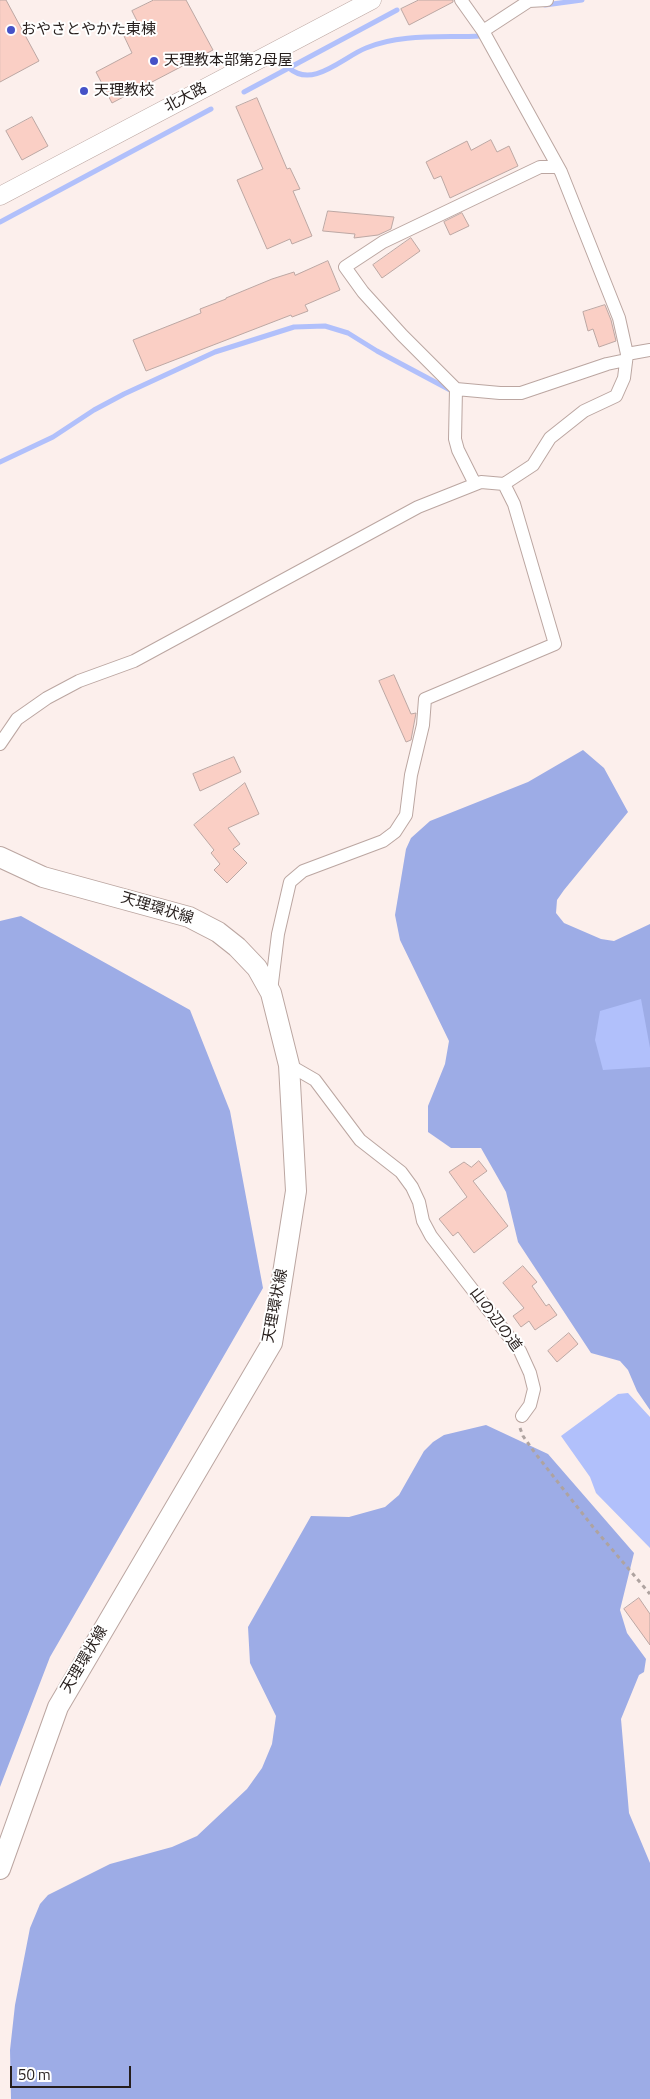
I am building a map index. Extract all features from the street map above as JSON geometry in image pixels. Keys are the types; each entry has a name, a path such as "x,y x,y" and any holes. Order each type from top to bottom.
{"main road":[{"name":"天理環状線","path":"0,856 42,877 189,917 218,932 237,946 257,968 270,993 289,1065 296,1191 272,1342 58,1707 0,1869"}],"street":[{"name":"北大路","path":"0,196 372,0"},
{"path":"0,744 17,719 47,698 80,681 134,661 418,507 481,482 504,484 533,465 550,438 584,411 616,396 624,378 627,357 619,318 558,166 484,31 461,0"},
{"path":"484,31 529,1 547,0"},
{"path":"558,166 540,168 383,242 345,267 363,292 402,335 456,389 521,393 650,350"},
{"path":"456,389 454,439 475,484"},
{"path":"270,993 278,934 290,882 303,871 383,841 395,832 406,815 411,775 423,725 425,699 555,644 514,504 504,484"},
{"name":"山の辺の道","path":"289,1065 315,1080 360,1140 402,1172 412,1187 419,1202 423,1221 431,1236 520,1351 530,1373 534,1389 530,1406 522,1416"}],"path":[{"path":"522,1416 519,1424 523,1436 593,1527 650,1594"}],"shaded area":[{"path":"583,750 604,768 628,812 564,890 557,900 556,913 564,923 601,939 614,941 650,924 650,1410 637,1391 628,1370 620,1361 591,1353 518,1242 506,1192 481,1148 451,1148 428,1132 428,1106 445,1064 449,1041 400,940 395,915 406,849 411,838 430,821 528,782"},
{"path":"21,916 190,1010 230,1111 263,1288 50,1657 0,1787 0,921"},
{"path":"641,999 650,1048 650,1067 603,1070 595,1040 600,1011"},
{"path":"628,1393 650,1417 650,1548 596,1493 590,1477 561,1436 618,1394"},
{"path":"486,1425 548,1454 634,1553 620,1610 627,1633 646,1659 644,1672 639,1675 621,1719 629,1813 650,1863 650,2099 11,2099 10,2050 15,2005 30,1928 40,1904 48,1895 110,1864 172,1847 197,1836 247,1789 262,1768 272,1744 276,1716 250,1663 248,1627 311,1516 349,1517 385,1507 399,1495 424,1451 433,1442 444,1435"}],"building":[{"name":"おやさとやかた東棟","path":"0,0 6,0 39,61 0,82"},
{"name":"天理教本部第2母屋","path":"154,0 186,0 213,50 112,103 96,72 132,53 124,36 140,27 132,11"},
{"path":"419,0 453,0 453,2 409,25 401,9"},
{"path":"257,98 287,169 290,168 300,189 293,191 312,236 292,244 290,239 267,249 237,180 263,169 236,107"},
{"path":"32,117 48,146 22,160 6,131"},
{"path":"491,140 497,152 509,146 518,166 450,198 441,176 434,179 426,162 467,141 471,150"},
{"path":"328,211 394,217 391,229 378,235 354,238 355,234 323,231"},
{"path":"462,213 469,226 450,235 444,222"},
{"path":"411,238 420,251 382,278 373,265"},
{"path":"328,261 340,290 305,305 308,311 292,317 291,315 146,371 133,340 201,313 200,309 272,279 294,272 295,275"},
{"path":"605,305 616,341 599,347 593,329 588,331 583,312"},
{"path":"394,675 411,714 416,713 411,740 406,742 379,681"},
{"path":"234,757 241,772 200,791 193,774"},
{"path":"245,783 259,814 228,828 240,844 233,849 247,863 227,883 214,870 220,864 211,853 214,850 194,825"},
{"path":"479,1161 487,1171 473,1181 508,1226 474,1253 458,1232 453,1236 439,1219 467,1197 449,1172 464,1162 471,1167"},
{"path":"523,1266 537,1282 532,1286 546,1306 549,1304 557,1315 535,1330 529,1321 521,1327 513,1316 524,1308 503,1283"},
{"path":"569,1333 578,1344 557,1362 548,1351"},
{"path":"639,1598 650,1614 650,1645 624,1609"}],"waterway":[{"path":"545,5 582,0"},
{"path":"244,92 397,10"},
{"path":"289,68 298,74 318,73 366,48 394,40 423,37 481,36"},
{"path":"0,222 211,109"},
{"path":"0,462 53,437 94,410 124,394 215,352 294,327 325,326 348,333 377,351 452,391"}],"place":[{"name":"おやさとやかた東棟","path":"11,30"},
{"name":"天理教本部第2母屋","path":"154,61"},
{"name":"天理教校","path":"84,91"}]}
